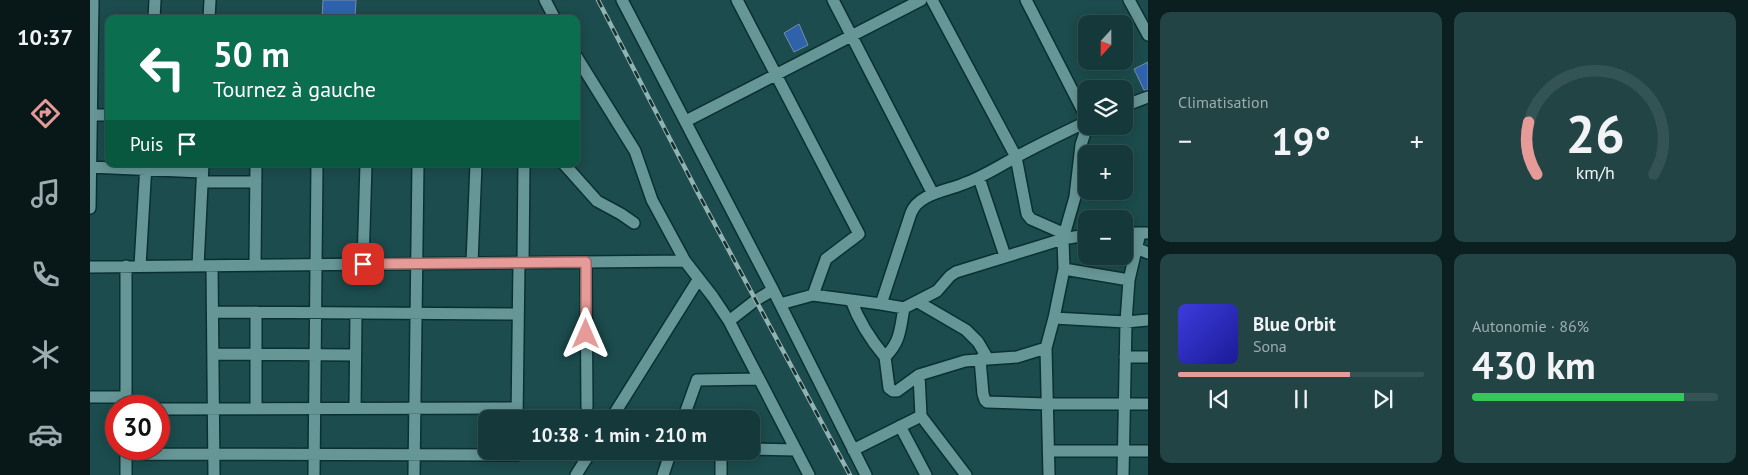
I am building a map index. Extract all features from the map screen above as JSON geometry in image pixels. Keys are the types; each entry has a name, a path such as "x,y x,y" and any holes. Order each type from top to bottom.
{"street":[{"path":"90,208 93,0"},
{"path":"154,15 155,0"},
{"path":"209,15 210,0"},
{"path":"545,0 553,15"},
{"path":"622,0 773,290 866,475"},
{"path":"737,0 859,234 826,259 813,295"},
{"path":"833,0 933,194"},
{"path":"686,121 921,0"},
{"path":"932,0 1016,157 1027,214 1031,219 1064,236"},
{"path":"1026,0 1078,101"},
{"path":"1129,0 1148,35"},
{"path":"580,62 635,151 652,200 685,261 729,321 809,475"},
{"path":"1133,102 1148,96"},
{"path":"91,115 105,115"},
{"path":"881,304 914,206 918,202 933,194 979,178 1078,126"},
{"path":"1049,475 1046,348 1064,269 1064,236 1075,197 1081,144 1084,135"},
{"path":"90,167 146,167 202,173 256,182"},
{"path":"140,266 146,167"},
{"path":"255,265 256,167"},
{"path":"314,475 318,167"},
{"path":"363,264 366,167"},
{"path":"414,475 418,167"},
{"path":"472,263 476,167"},
{"path":"517,410 518,314 524,167"},
{"path":"567,167 597,201 634,224"},
{"path":"198,266 202,173"},
{"path":"979,178 1005,256"},
{"path":"1124,475 1125,357 1129,280 1136,248 1144,233"},
{"path":"780,304 813,295 904,308 937,291 956,272 1064,236 1078,235"},
{"path":"1136,248 1148,253"},
{"path":"90,267 685,261"},
{"path":"586,262 586,407"},
{"path":"126,266 126,395"},
{"path":"212,266 214,475"},
{"path":"1064,269 1129,280"},
{"path":"617,410 698,280"},
{"path":"729,321 756,300 773,290"},
{"path":"851,300 857,318 885,357 888,388 893,391 897,391 919,375 965,361 1018,358 1046,348"},
{"path":"918,302 966,330 978,342 984,359 983,394 987,402 1148,404"},
{"path":"885,357 897,342 904,308"},
{"path":"212,312 518,314"},
{"path":"256,312 256,408"},
{"path":"355,408 356,313"},
{"path":"1054,318 1126,322 1148,320"},
{"path":"213,354 355,355"},
{"path":"1125,357 1148,357"},
{"path":"919,375 921,416 966,475"},
{"path":"686,410 697,380 759,379"},
{"path":"90,397 105,399"},
{"path":"170,409 415,408 478,411"},
{"path":"853,450 921,416"},
{"path":"900,426 926,475"},
{"path":"760,449 796,450"},
{"path":"1048,451 1148,451"},
{"path":"170,453 478,455"},
{"path":"126,460 126,475"},
{"path":"576,475 585,460"},
{"path":"663,475 668,460"},
{"path":"721,460 721,475"}],"building":[{"path":"323,0 356,0 355,15 322,15"},
{"path":"799,24 808,45 794,52 784,33"},
{"path":"1148,62 1148,90 1144,90 1134,69"}],"railway":[{"path":"598,0 699,195 850,475"}],"route":[{"path":"363,264 586,262 586,334"}]}
